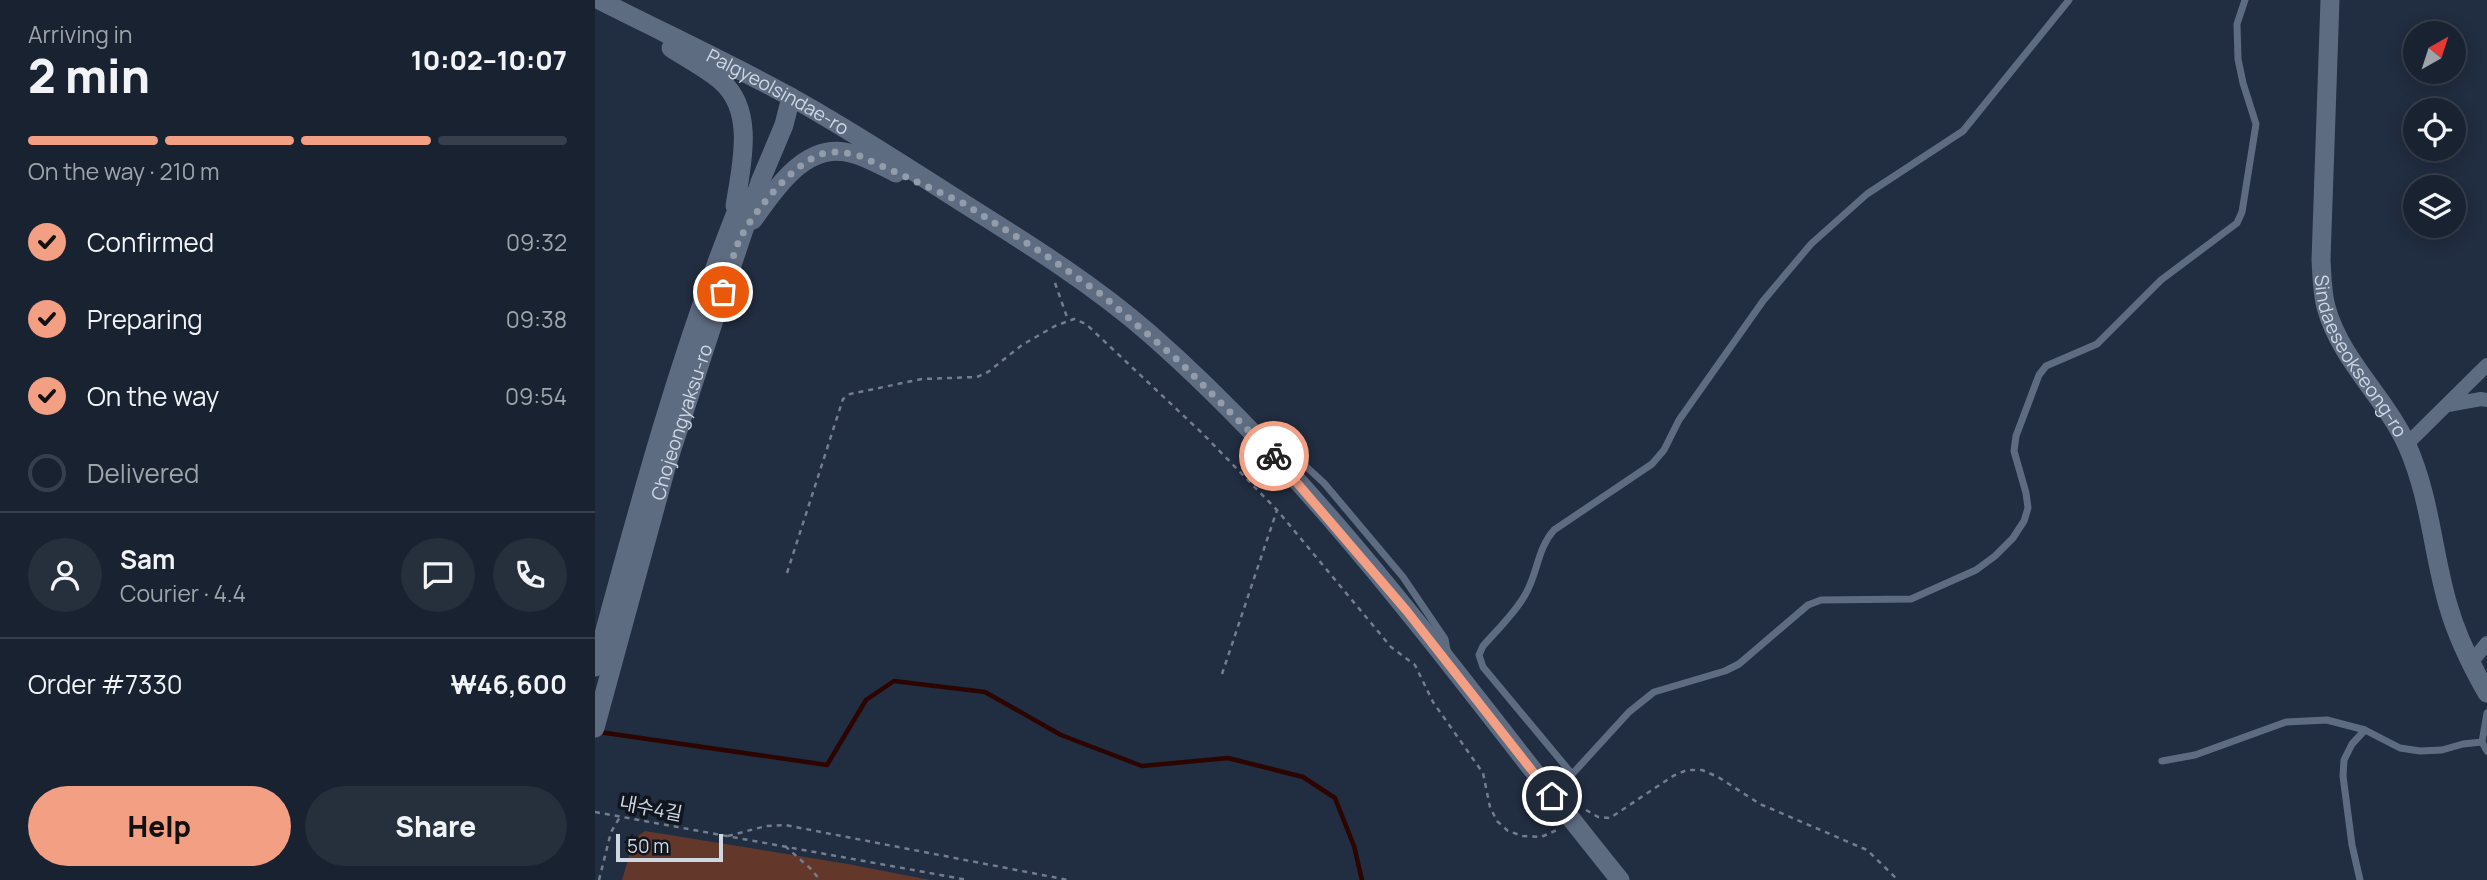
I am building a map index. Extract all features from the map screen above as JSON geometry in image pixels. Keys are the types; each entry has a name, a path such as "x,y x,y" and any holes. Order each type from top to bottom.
{"main road":[{"name":"Palgyeolsindae-ro","path":"598,0 791,97 1044,254 1102,295 1149,334 1246,426 1350,542 1552,796 1577,814 1620,880"},
{"path":"598,0 722,82 733,96 741,116 743,137 737,228"},
{"name":"Sindaeseokseong-ro","path":"2330,0 2322,283 2327,309 2336,332 2392,417 2406,444 2426,498 2448,605 2470,664 2487,693"},
{"name":"Chojeongyaksu-ro","path":"595,667 691,390 737,228 784,125 791,97"},
{"path":"737,228 806,160 824,153 843,152 860,156 963,203"},
{"name":"Chojeongyaksu-ro","path":"595,728 640,534"}],"street":[{"path":"2406,444 2487,365"},
{"path":"2448,405 2487,400"},
{"path":"2470,664 2487,643"}],"lane":[{"path":"1572,775 1483,667 1479,655 1483,646 1525,596 1539,551 1546,539 1554,530 1652,464 1664,450 1679,420 1763,301 1811,244 1867,194 1963,131 2069,0"},
{"path":"1552,796 1629,712 1654,692 1725,671 1739,664 1808,605 1821,600 1896,600 1925,595 1976,570 2013,538 2024,522 2028,508 2027,493 2014,451 2015,444 2039,375 2046,366 2097,344 2161,280 2237,223 2242,212 2256,124 2238,59 2237,24 2245,0"},
{"path":"2487,713 2482,742 2487,751"},
{"path":"2162,761 2195,755 2286,722 2327,720 2365,730 2400,748 2420,751 2442,750 2482,742"},
{"path":"2360,880 2351,845 2343,776 2344,760 2352,744 2365,730"}],"path":[{"path":"1044,254 1068,320"},
{"path":"787,573 843,400 850,394 911,381 977,377 988,372 1022,345 1074,319 1086,324 1203,434 1277,510 1391,647 1415,665 1433,702 1483,773 1490,807 1497,821 1509,831 1541,837 1554,832 1577,814 1610,818 1673,776 1686,770 1702,770 1760,804 1867,850 1898,880"},
{"path":"1222,674 1277,510"},
{"name":"내수4길","path":"595,812 968,880"},
{"path":"599,880 611,832 620,816"},
{"path":"725,837 766,825 785,825 1068,880"},
{"path":"784,845 820,880"}],"shaded area":[{"path":"645,831 930,880 622,880 634,839"}],"waterway":[{"path":"599,732 827,765 866,700 894,681 985,692 1061,735 1142,766 1228,758 1303,777 1335,798 1354,846 1362,880"}],"way so far":[{"path":"723,292 742,235 792,173 806,160 824,153 843,152 860,156 963,203 1044,254 1102,295 1180,362 1274,456"}],"route":[{"path":"1274,456 1406,610 1552,796"}]}
